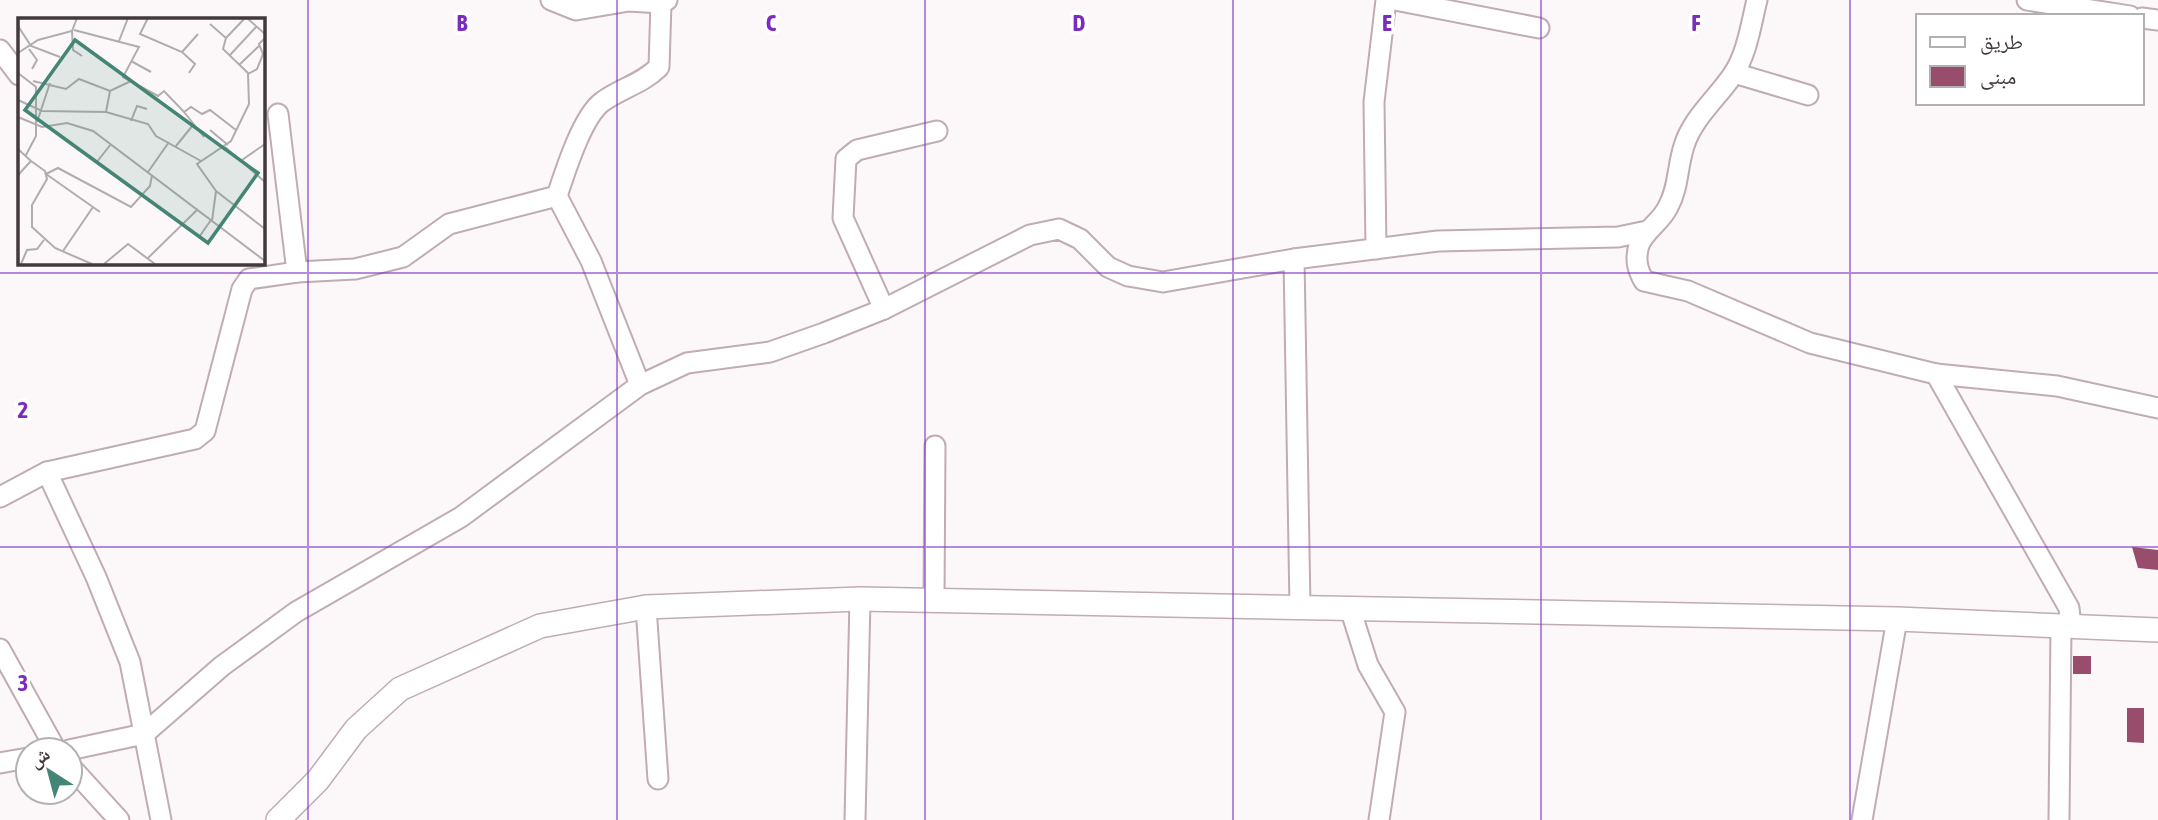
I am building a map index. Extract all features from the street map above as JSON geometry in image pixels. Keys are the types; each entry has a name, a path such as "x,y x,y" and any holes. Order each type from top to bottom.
{"street":[{"path":"551,0 576,10 629,1 664,2 659,68 647,79 601,102 586,124 557,197 591,261 640,385"},
{"path":"1376,249 1374,102 1386,0"},
{"path":"1395,0 1539,28"},
{"path":"1757,0 1748,37 1734,73 1703,113 1684,145 1678,184 1667,211 1647,231 1639,247 1636,268 1644,281 1688,291 1810,343 1936,374 2057,386 2158,408"},
{"path":"2027,0 2117,14"},
{"path":"0,50 18,74"},
{"path":"1734,73 1808,95"},
{"path":"278,114 297,272"},
{"path":"884,309 843,218 846,159 857,150 937,131"},
{"path":"0,497 47,472 195,439 205,431 242,289 249,279 297,272 355,269 403,257 449,224 557,197"},
{"path":"84,747 144,734 222,666 296,611 461,517 640,385 687,363 770,352 884,309 1030,235 1059,229 1080,239 1108,267 1128,276 1163,282 1294,260 1438,241 1618,237 1647,231"},
{"path":"1294,260 1300,607"},
{"path":"1936,374 2069,608 2066,627 2059,820"},
{"path":"934,600 935,446"},
{"path":"47,472 96,577 130,662 161,820"},
{"path":"278,820 318,780 356,729 400,689 446,665 540,626 646,607 860,599 934,600 1897,619 2158,629"},
{"path":"855,820 860,599"},
{"path":"646,607 658,779"},
{"path":"1350,608 1368,665 1395,712 1380,820"},
{"path":"1862,820 1897,619"},
{"path":"0,649 48,736"},
{"path":"84,781 119,820"}],"building":[{"path":"2132,547 2158,550 2158,570 2138,568"},
{"path":"2073,656 2091,656 2091,674 2073,674"},
{"path":"2127,708 2144,708 2144,743 2127,742"}]}
